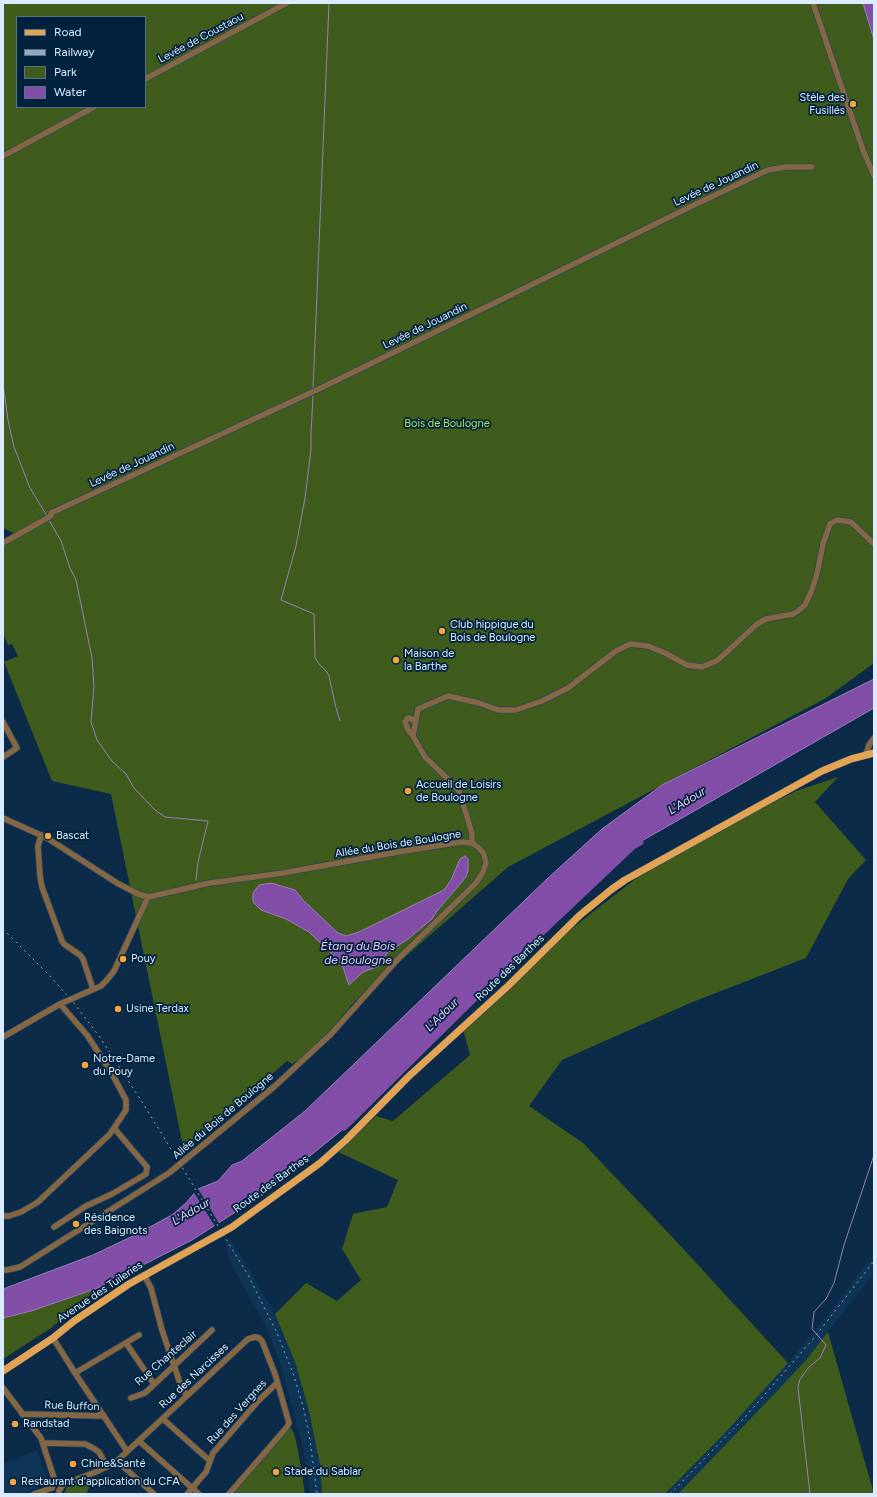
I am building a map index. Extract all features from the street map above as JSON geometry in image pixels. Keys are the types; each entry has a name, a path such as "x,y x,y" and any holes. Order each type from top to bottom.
{"main road":[{"name":"Route des Barthes","path":"815,776 871,756"},
{"name":"Route des Barthes","path":"214,1238 294,1183 320,1163 346,1140 408,1077 508,986 580,915 599,899 625,880 836,764 871,756"},
{"name":"Avenue des Tuileries","path":"3,1371 53,1338 86,1313 144,1275 214,1238"}],"street":[{"name":"Levée de Coustaou","path":"146,79 287,3"},
{"path":"813,3 863,150 874,176"},
{"path":"3,156 92,108"},
{"name":"Levée de Jouandin","path":"3,543 49,517 51,513 314,391 685,209 768,170 786,167 812,167"},
{"path":"413,736 418,709 448,696 478,703 498,710 516,710 542,701 568,688 616,651 630,644 648,646 687,665 702,666 718,660 757,624 766,619 798,612 805,605 812,592 823,544 830,524 837,520 850,522 874,544"},
{"path":"415,722 408,718 405,722 408,730 425,757 459,791 472,833 472,843"},
{"path":"3,722 5,731 17,748 3,757"},
{"path":"871,756 869,745 874,738"},
{"path":"3,818 41,835 117,883 138,894 148,897 114,971 106,981 93,989 60,1004 3,1038"},
{"path":"41,835 38,852 42,887 62,941 64,944 80,954 93,989"},
{"name":"Allée du Bois de Boulogne","path":"3,1270 20,1267 169,1173 276,1086 331,1034 398,959 476,883 483,872 486,863 484,854 479,848 472,843 462,842 283,873 210,883 148,897"},
{"path":"3,1216 14,1215 27,1210 59,1183 110,1134 126,1110 126,1100 111,1072 87,1036 60,1004"},
{"path":"54,1227 86,1206 112,1194 146,1174 147,1167 114,1128"},
{"path":"144,1275 151,1288 162,1330 182,1389 187,1395"},
{"name":"Rue Chanteclair","path":"131,1398 145,1393 212,1330"},
{"path":"76,1373 139,1336"},
{"name":"Rue des Narcisses","path":"62,1485 107,1467 117,1461 187,1395 252,1337 259,1338 262,1341 277,1383"},
{"path":"53,1338 104,1416"},
{"path":"126,1343 154,1384"},
{"path":"229,1494 289,1423 277,1383"},
{"name":"Rue des Vergnes","path":"187,1494 206,1472 213,1453 260,1399 277,1383"},
{"path":"3,1388 43,1443 55,1481 52,1488"},
{"name":"Rue Buffon","path":"22,1414 104,1416 127,1452"},
{"path":"163,1419 210,1461"},
{"path":"139,1441 199,1494"},
{"path":"43,1443 85,1444 99,1452 107,1467"},
{"path":"117,1461 154,1494"},
{"path":"52,1488 54,1491 59,1492 62,1488 62,1485 59,1482 55,1481"},
{"path":"34,1494 52,1488"}],"shaded area":[{"path":"229,1239 240,1254 275,1314 295,1362 309,1411 320,1465 322,1494 310,1494 303,1448 280,1362 265,1325 230,1262 225,1242"},
{"path":"874,1253 874,1273 806,1360 678,1494 665,1494 725,1433 788,1363 835,1306"},
{"path":"37,1450 48,1483 22,1494 3,1494 3,1464"}],"green space":[{"name":"Bois de Boulogne","path":"3,3 874,3 874,663 826,698 508,867 356,1000 328,1033 303,1057 292,1064 287,1061 184,1151 111,794 52,781 4,662 18,656 12,644 8,645 3,633 3,546 20,536 3,528"},
{"path":"838,777 815,802 866,860 848,879 806,958 690,1003 562,1060 529,1106 583,1143 676,1241 788,1363 725,1433 665,1494 322,1494 320,1465 309,1411 295,1362 275,1314 306,1283 337,1301 361,1280 342,1249 353,1214 387,1207 398,1180 338,1152 376,1116 393,1121 470,1055 463,1029 539,954 661,859 796,791"},
{"path":"98,1288 51,1328 3,1359 3,1318 31,1311"},
{"path":"828,1332 874,1494 678,1494 806,1360"},
{"name":"Stade du Sablar","path":"290,1427 294,1433 298,1450 305,1494 233,1494"},
{"path":"94,1478 86,1494 64,1494 67,1487"}],"water":[{"path":"863,3 874,3 874,40"},
{"path":"874,679 874,708 633,846 524,949 348,1125 262,1195 192,1240 98,1288 31,1311 3,1318 3,1289 93,1255 172,1215 186,1203 198,1189 218,1181 232,1165 242,1161 305,1111 548,878 602,829 662,785"},
{"name":"Étang du Bois de Boulogne","path":"465,856 468,859 468,870 466,877 432,919 408,939 387,953 379,966 363,972 349,985 343,967 309,932 286,919 261,910 253,902 253,893 259,885 271,883 295,890 303,900 338,933 346,936 359,932 444,890 451,880 460,859"}],"pier":[{"path":"197,1187 220,1225 216,1228 193,1191"}],"waterway":[{"path":"313,390 329,3"},
{"path":"3,384 8,420 14,447 30,488 47,516"},
{"path":"228,428 312,389"},
{"path":"313,395 311,449 305,498 296,546 281,600 314,614 315,658 329,676 340,721"},
{"path":"125,482 152,469"},
{"path":"49,520 61,541 70,568 76,580 92,658 94,686 91,722 97,740 112,761 126,774 134,788 155,810 165,817 208,821 198,862 196,880"},
{"name":"L'Adour","path":"344,1127 524,949 633,846 640,842"},
{"path":"810,1494 798,1387 800,1379 809,1367 820,1358 826,1345 812,1329 814,1312 826,1299 834,1283 844,1245 874,1155"}],"railway":[{"path":"3,929 49,975 73,1002 99,1036 144,1105 248,1275 277,1333 294,1376 304,1410 310,1440 317,1494"},
{"path":"670,1494 745,1417 814,1338 874,1261"}],"place":[{"name":"Stèle des Fusillés","path":"853,104"},
{"name":"Club hippique du Bois de Boulogne","path":"442,631"},
{"name":"Maison de la Barthe","path":"396,660"},
{"name":"Accueil de Loisirs de Boulogne","path":"408,791"},
{"name":"Bascat","path":"48,836"},
{"name":"Pouy","path":"123,959"},
{"name":"Usine Terdax","path":"118,1009"},
{"name":"Notre-Dame du Pouy","path":"85,1065"},
{"name":"Résidence des Baignots","path":"76,1224"},
{"name":"Randstad","path":"15,1424"},
{"name":"Chine&Santé","path":"73,1464"},
{"name":"Stade du Sablar","path":"276,1472"},
{"name":"Restaurant d'application du CFA","path":"13,1482"}]}
